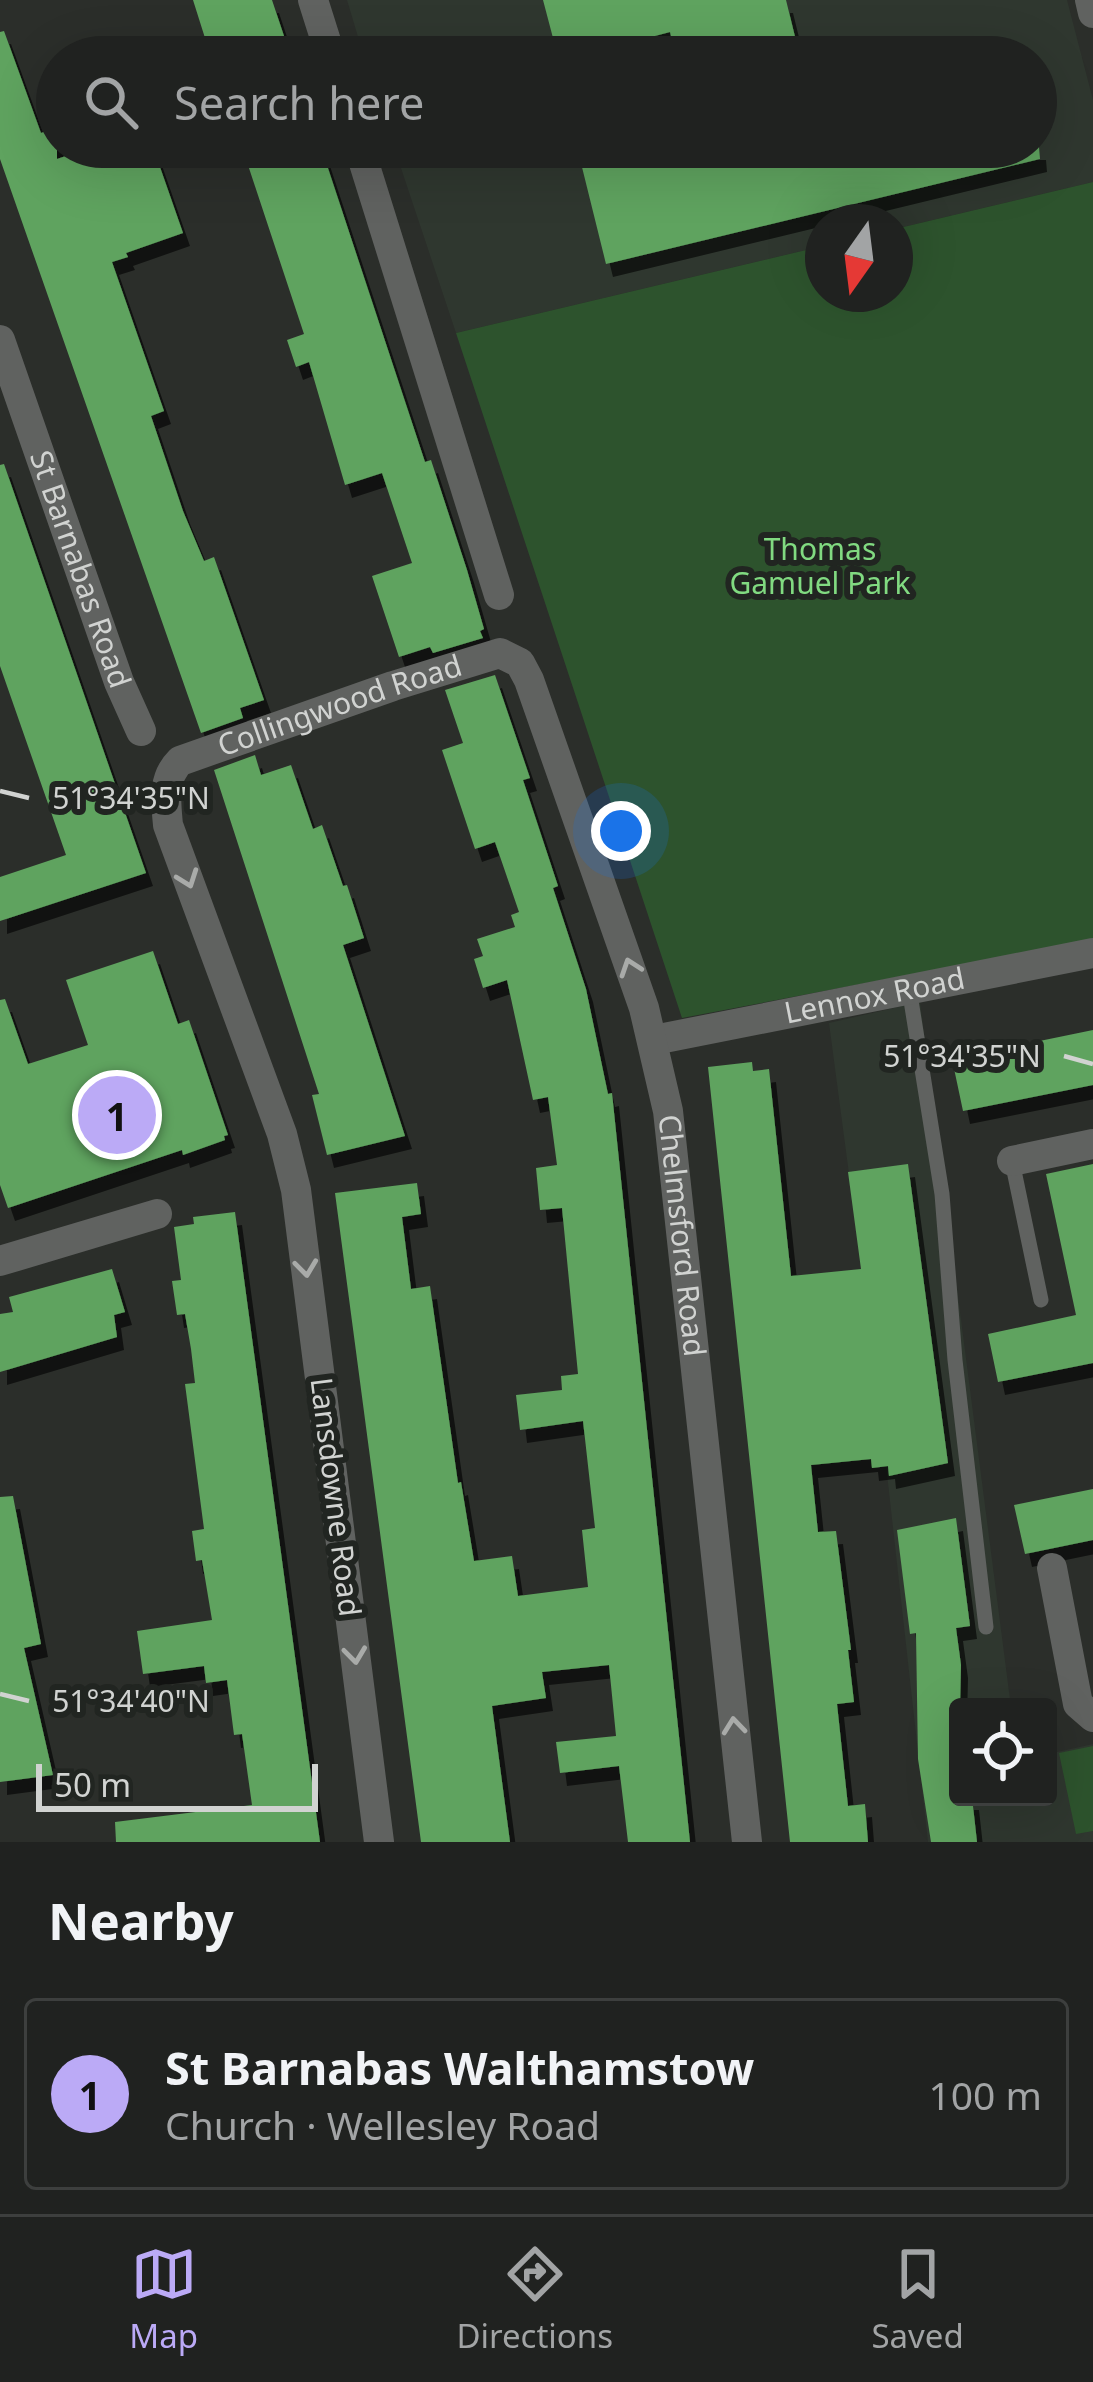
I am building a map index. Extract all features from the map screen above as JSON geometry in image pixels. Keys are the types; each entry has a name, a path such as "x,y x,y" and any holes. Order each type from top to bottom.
{"street":[{"path":"313,0 324,36"},
{"path":"1090,0 1093,13"},
{"path":"366,168 500,595"},
{"name":"St Barnabas Road","path":"0,340 119,682 141,731"},
{"name":"Collingwood Road","path":"288,1153 168,825 165,797 174,767 416,678 482,656 509,655"},
{"name":"Chelmsford Road","path":"509,655 529,680 654,1040 668,1111 747,1842"},
{"name":"Lennox Road","path":"654,1040 1093,953"},
{"path":"1012,1161 1093,1144"},
{"name":"Lansdowne Road","path":"288,1153 379,1842"},
{"path":"0,1261 157,1214"},
{"path":"1052,1568 1078,1704 1093,1718"}],"lane":[{"path":"909,988 942,1194 955,1360 986,1627"},
{"path":"1012,1161 1041,1300"}],"shaded area":[{"path":"347,0 1067,0 1093,100 1093,182 913,225 913,204 805,204 805,250 456,333 401,168 1057,168 1057,36 358,36"},
{"path":"920,1002 1010,1698 949,1698 949,1806 1057,1806 1057,1752 1093,1744 1093,1842 928,1842 878,1393 829,1023"}],"green space":[{"name":"Thomas Gamuel Park","path":"1093,182 1093,940 682,1018 456,333 805,250 805,312 913,312 913,225"},
{"path":"1093,1746 1093,1831 1076,1834 1059,1753"}],"building":[{"path":"193,0 272,0 284,36 204,36"},
{"path":"543,0 786,0 795,36 671,36 670,32 552,36"},
{"path":"4,31 36,119 36,168 160,168 183,233 112,262 164,411 151,416 183,511 204,561 214,557 264,700 240,708 243,718 201,733 0,159 0,32"},
{"path":"249,168 328,168 425,462 431,460 467,570 483,638 399,657 372,576 412,563 382,473 345,485 309,362 296,367 287,340 304,334"},
{"path":"582,168 1003,168 854,204 805,204 805,216 606,264"},
{"path":"4,464 146,873 0,921 0,877 66,855 0,666 0,465"},
{"path":"495,675 530,778 523,780 558,886 553,888 586,989 608,1094 612,1093 690,1842 628,1842 619,1766 560,1773 556,1742 616,1736 609,1665 542,1672 546,1698 492,1706 510,1842 421,1842 335,1193 417,1183 421,1214 402,1217 411,1289 430,1286 474,1561 512,1556 518,1596 588,1587 582,1530 595,1528 583,1421 520,1430 516,1395 562,1390 561,1376 578,1374 562,1208 540,1210 536,1168 557,1165 548,1097 533,1100 507,980 483,988 474,959 483,956 477,939 515,927 511,915 519,912 495,842 475,849 442,750 463,743 445,690"},
{"path":"255,755 261,775 291,765 313,829 322,825 343,886 347,885 364,938 343,945 405,1136 327,1155 312,1095 319,1094 214,770"},
{"path":"153,951 178,1024 189,1020 228,1135 183,1155 182,1150 8,1208 0,1185 0,1000 5,999 28,1064 88,1045 66,980"},
{"path":"1093,1030 1093,1085 963,1111 952,1059"},
{"path":"752,1062 753,1071 769,1069 791,1276 861,1269 848,1172 908,1164 948,1463 889,1476 888,1466 872,1468 871,1459 811,1465 818,1532 836,1531 854,1702 837,1704 848,1806 865,1804 868,1842 790,1842 708,1067"},
{"path":"1093,1164 1093,1363 998,1382 988,1334 1076,1315 1046,1174"},
{"path":"235,1212 320,1842 116,1842 115,1822 252,1805 242,1734 234,1735 227,1680 206,1683 204,1666 143,1674 137,1631 212,1620 192,1531 204,1529 185,1384 195,1383 191,1349 185,1314 177,1315 172,1281 181,1280 174,1227 194,1224 193,1217"},
{"path":"112,1269 125,1312 114,1315 117,1337 0,1372 0,1314 13,1312 9,1297"},
{"path":"1093,1489 1093,1540 1025,1554 1014,1505"},
{"path":"13,1496 41,1644 24,1648 53,1775 0,1782 0,1497"},
{"path":"956,1518 970,1626 956,1628 960,1698 949,1698 949,1806 973,1806 977,1842 931,1842 918,1759 916,1633 910,1634 897,1530"}],"place":[{"name":"St Barnabas Walthamstow","path":"117,1115"}]}
